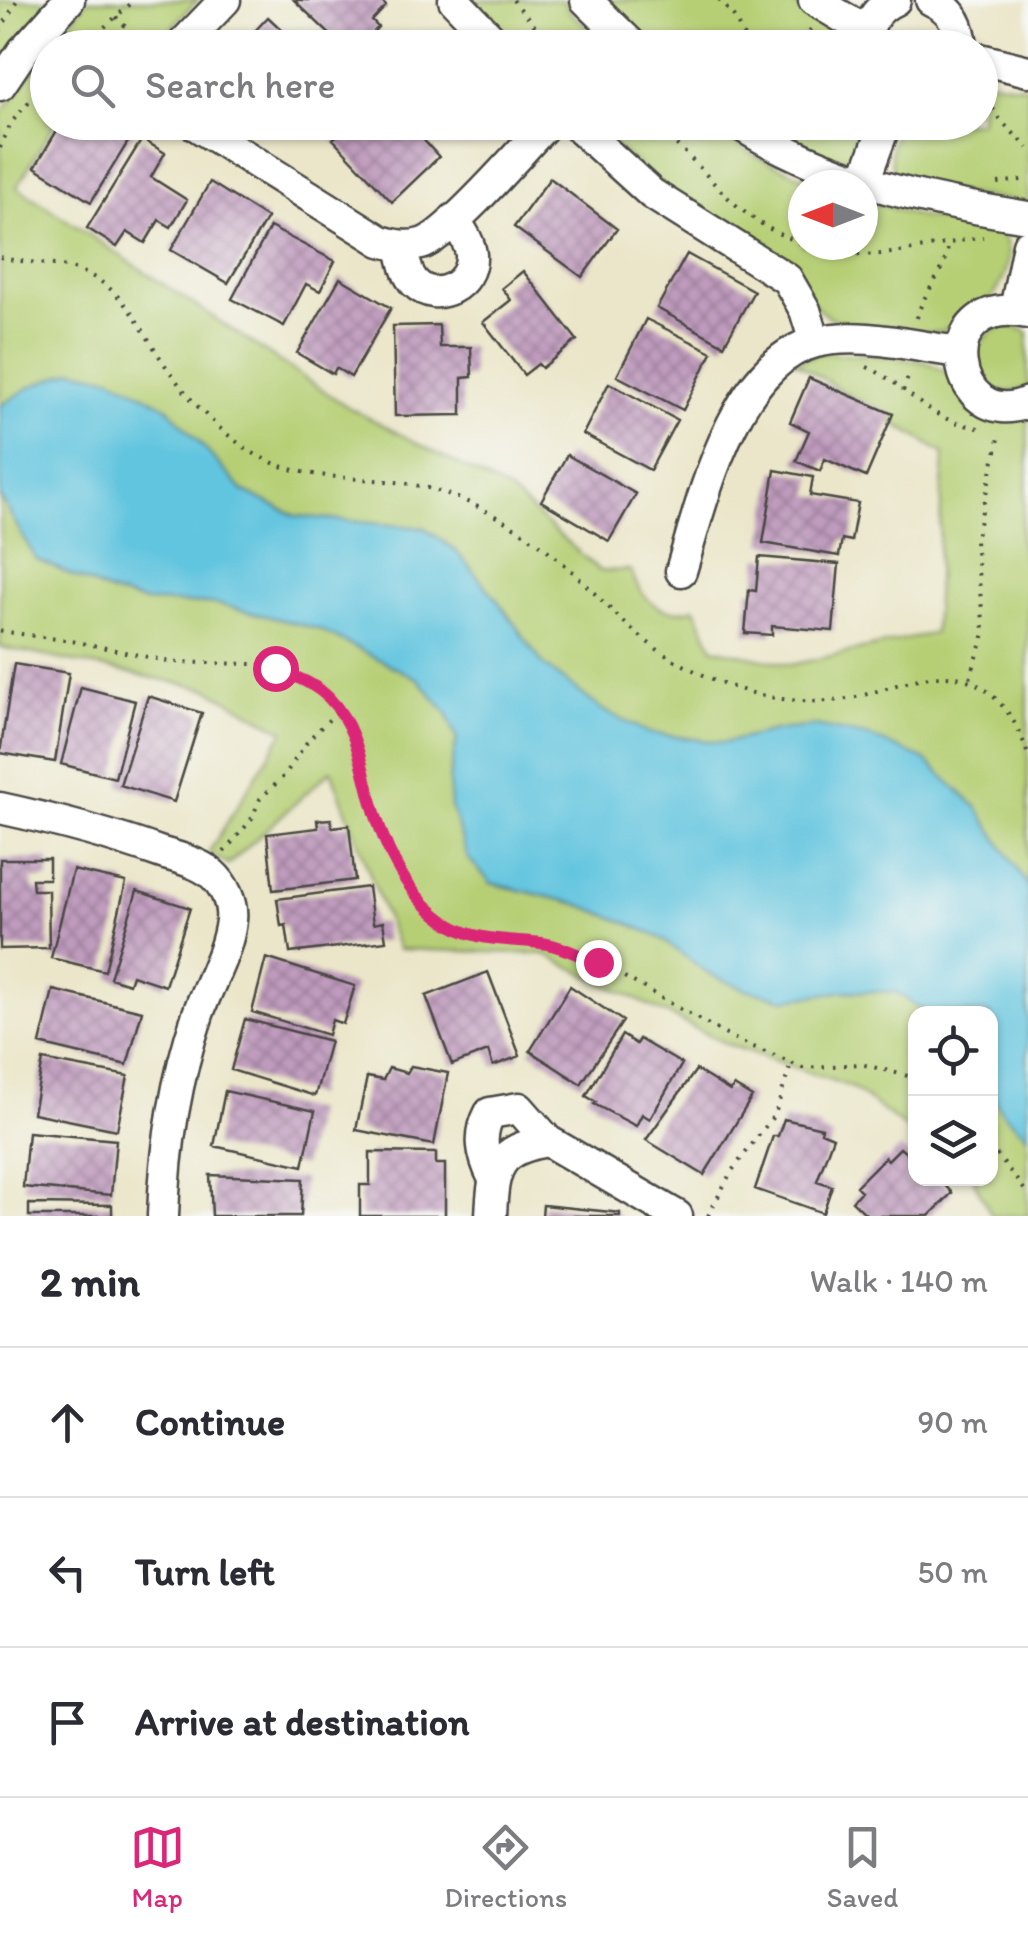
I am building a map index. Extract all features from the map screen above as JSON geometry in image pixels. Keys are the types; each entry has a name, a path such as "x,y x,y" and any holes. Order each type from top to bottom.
{"street":[{"path":"42,30 70,0"},
{"path":"197,30 226,0"},
{"path":"454,0 483,30"},
{"path":"586,0 617,30"},
{"path":"814,0 853,30"},
{"path":"868,30 874,14 895,0"},
{"path":"931,0 954,17 960,30"},
{"path":"0,85 30,43"},
{"path":"998,64 1028,71"},
{"path":"220,140 381,241 400,246 419,245 432,239 531,140"},
{"path":"592,140 652,194 787,279 801,300 815,342"},
{"path":"766,140 830,170"},
{"path":"868,170 879,140"},
{"path":"878,186 929,201 1028,217"},
{"path":"400,246 416,284 428,290 450,290 460,284 469,270 471,256 468,241 454,219"},
{"path":"1028,245 1021,312 989,313 972,324 962,342 959,362 966,382 979,398 998,406 1028,402"},
{"path":"680,571 715,464 753,389 791,351 815,342 842,339 961,352"},
{"path":"0,808 124,840 206,870 224,888 232,917 181,1074 164,1170 163,1216"},
{"path":"493,1177 485,1161 482,1137 490,1113 519,1108 548,1141 677,1216"},
{"path":"491,1216 493,1177 501,1160 529,1144 548,1141"}],"path":[{"path":"0,31 16,0"},
{"path":"101,30 135,0"},
{"path":"513,0 538,30"},
{"path":"718,0 740,30"},
{"path":"116,17 129,30"},
{"path":"0,148 12,123 30,101"},
{"path":"998,114 1028,148"},
{"path":"672,140 690,154 732,202 760,224 788,236"},
{"path":"878,255 987,237"},
{"path":"0,257 68,267 105,284 116,293 193,402 252,452 294,471 407,484 473,504 512,524 544,547 646,642 706,678 750,694 788,701 847,699 939,675 970,678 1006,708 1028,755"},
{"path":"857,364 886,376 945,420 975,428 1001,429 976,541 984,630 970,678"},
{"path":"0,631 78,642 171,662 252,664 275,668 310,684 339,710 352,730 389,854 402,877 443,920 469,935 509,943 548,944 598,962 730,1037 803,1068 862,1064 908,1076"},
{"path":"206,870 239,837 260,798 284,776 309,739 339,710"},
{"path":"708,1216 731,1172 775,1114 791,1063"},
{"path":"998,1156 1028,1194"}],"green space":[{"path":"0,0 55,0 30,30 0,70"},
{"path":"88,0 198,0 171,30 65,30"},
{"path":"469,0 562,0 590,30 499,30"},
{"path":"607,0 789,0 830,30 637,30"},
{"path":"30,75 30,140 45,140 17,187 348,407 509,491 600,571 631,570 641,591 654,605 672,611 695,608 713,648 791,665 934,633 944,454 796,362 820,353 926,362 948,373 964,401 1028,415 1028,472 1020,539 1028,586 1028,886 977,807 817,726 723,743 650,733 604,711 543,664 455,550 425,528 296,516 243,491 167,407 32,386 0,406 0,115"},
{"path":"998,82 1028,87 1028,203 925,188 894,175 894,140 998,140"},
{"path":"609,140 730,140 788,170 788,260 878,260 878,204 920,217 993,228 1007,246 1008,261 1000,286 982,308 946,330 919,332 851,324 827,316"},
{"path":"788,140 864,140 853,154 841,157 826,156"},
{"path":"1009,325 1028,332 1028,388 1003,392 982,383 975,362 984,340"},
{"path":"0,496 36,559 111,593 146,602 218,604 318,629 418,679 447,713 457,739 449,780 491,883 578,904 630,924 659,937 709,974 745,989 786,999 845,991 896,992 917,1006 908,1006 908,1130 851,1087 727,1044 544,954 398,949 331,770 228,865 209,852 284,731 208,689 0,647"},
{"path":"998,1105 1028,1136 1028,1216 992,1216 977,1186 998,1186"}],"water":[{"path":"74,370 113,378 167,407 243,491 296,516 424,528 455,550 543,664 604,711 650,733 723,743 816,726 871,737 924,759 977,807 1028,886 1028,1136 998,1105 998,1006 917,1006 896,992 845,991 786,999 745,989 709,974 659,937 630,924 578,904 491,883 468,858 451,807 449,780 457,739 447,713 418,679 318,629 218,604 146,602 111,593 36,559 0,496 0,406 32,386"}],"building":[{"path":"294,0 380,0 386,6 372,21 378,27 375,30 325,30"},
{"path":"268,17 282,30 256,30"},
{"path":"51,140 129,140 91,202 35,167"},
{"path":"141,140 165,153 151,177 187,200 171,227 159,220 145,243 127,232 117,247 87,228"},
{"path":"334,140 423,140 439,157 392,202"},
{"path":"550,178 617,229 582,277 514,227"},
{"path":"210,182 267,218 228,283 171,250"},
{"path":"270,227 335,261 320,291 306,284 284,326 232,299"},
{"path":"687,254 754,291 724,345 657,308"},
{"path":"523,271 577,340 542,368 538,364 524,375 483,322 511,300 502,288"},
{"path":"340,278 391,308 351,377 336,368 333,374 297,353"},
{"path":"646,319 712,352 683,410 617,376"},
{"path":"439,325 440,347 471,347 472,377 462,378 462,415 395,416 393,326"},
{"path":"809,378 893,414 866,477 825,459 820,471 796,461 809,431 790,422"},
{"path":"609,383 677,420 650,470 583,434"},
{"path":"567,455 636,494 609,541 541,501"},
{"path":"775,470 813,477 810,495 858,503 851,541 842,539 839,556 763,543"},
{"path":"759,557 839,564 833,631 772,626 772,635 745,633 749,590 756,591"},
{"path":"14,664 69,673 55,762 0,753"},
{"path":"81,687 135,701 115,778 61,764"},
{"path":"148,696 202,713 174,802 120,785"},
{"path":"331,819 332,827 349,825 355,880 273,890 267,834 318,828 317,820"},
{"path":"0,859 49,859 49,879 32,879 33,890 48,890 49,948 0,949"},
{"path":"73,870 126,882 105,971 51,958"},
{"path":"368,887 373,924 383,922 386,941 290,953 277,899"},
{"path":"137,891 190,908 165,986 132,975 129,984 110,978"},
{"path":"266,958 355,986 343,1024 332,1020 328,1035 252,1012"},
{"path":"488,972 520,1056 493,1066 488,1051 452,1065 426,996"},
{"path":"570,986 623,1021 581,1084 530,1051"},
{"path":"53,990 142,1011 127,1065 40,1044"},
{"path":"245,1019 330,1041 315,1096 231,1070"},
{"path":"622,1035 636,1044 639,1039 682,1064 650,1119 642,1114 636,1126 586,1096"},
{"path":"43,1060 128,1076 117,1130 33,1113"},
{"path":"411,1066 448,1073 434,1145 356,1130 367,1077 383,1080 389,1068 407,1073"},
{"path":"696,1070 730,1091 734,1086 752,1097 704,1175 646,1140"},
{"path":"225,1091 315,1111 303,1166 214,1146"},
{"path":"784,1119 822,1128 821,1132 833,1137 817,1181 832,1186 823,1213 755,1189 773,1136 778,1136"},
{"path":"28,1132 116,1140 111,1195 23,1187"},
{"path":"900,1148 908,1155 908,1186 945,1186 952,1193 929,1216 868,1216 852,1201 861,1191 856,1186 885,1157 888,1160"},
{"path":"370,1152 436,1153 436,1164 445,1164 445,1216 360,1216 360,1185 370,1185"},
{"path":"210,1175 303,1179 301,1216 212,1216"},
{"path":"29,1204 112,1205 112,1216 29,1216"},
{"path":"543,1205 620,1213 620,1216 542,1216"}],"route":[{"path":"275,668 327,696 352,730 389,854 421,900 443,920 469,935 509,943 548,944 598,962"}]}
